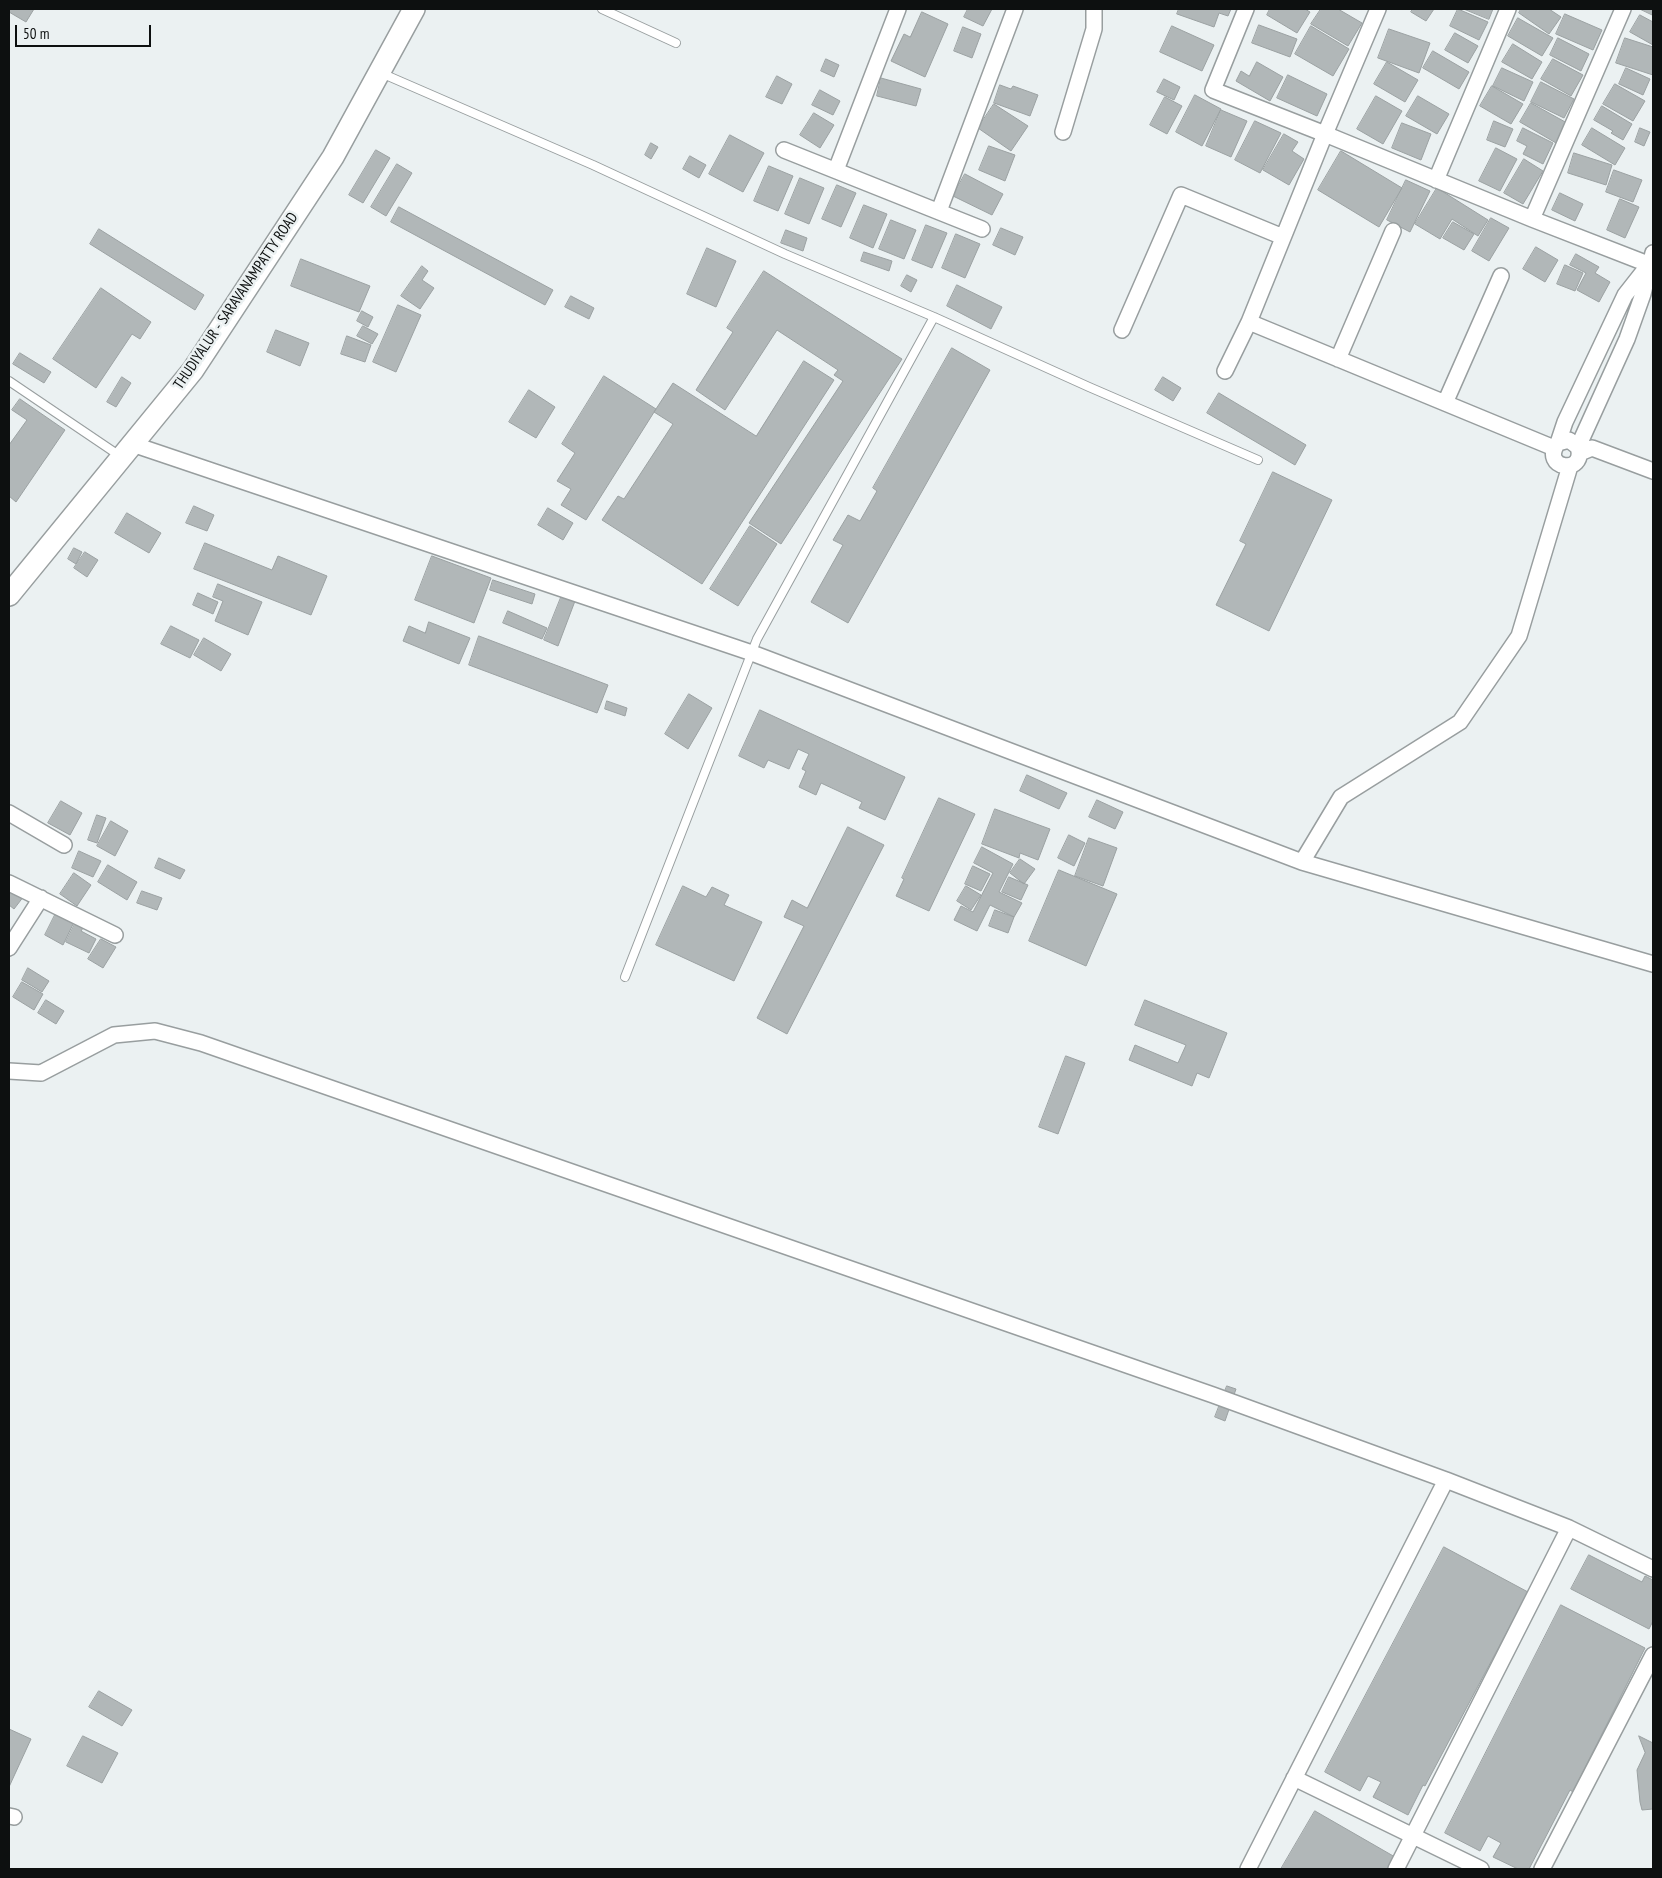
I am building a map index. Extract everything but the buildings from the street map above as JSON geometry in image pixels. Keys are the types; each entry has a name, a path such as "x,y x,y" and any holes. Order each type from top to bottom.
{"main road":[{"name":"THUDIYALUR - SARAVANAMPATTY ROAD","path":"11,588 193,370 333,157 414,9"}],"street":[{"path":"836,170 898,9"},
{"path":"939,211 1015,9"},
{"path":"1063,132 1094,29 1094,9"},
{"path":"1246,9 1213,90 1532,219 1652,261"},
{"path":"1226,371 1378,9"},
{"path":"1436,180 1508,9"},
{"path":"1532,219 1624,9"},
{"path":"784,150 982,229"},
{"path":"1122,330 1181,195 1283,237"},
{"path":"1338,359 1393,232"},
{"path":"1652,261 1643,294 1627,339 1575,463 1570,466 1564,466 1554,460 1556,446 1565,422 1625,295 1652,261"},
{"path":"1445,403 1501,276"},
{"path":"1248,322 1445,403 1556,446 1569,440 1579,450"},
{"path":"1579,450 1592,448 1653,471"},
{"path":"127,451 752,653 1302,862 1653,964"},
{"path":"1302,862 1341,797 1460,722 1519,636 1570,466"},
{"path":"9,813 64,845"},
{"path":"9,883 115,935"},
{"path":"9,948 41,898"},
{"path":"9,1071 41,1073 114,1035 155,1031 200,1043 1213,1395 1446,1480 1569,1528 1653,1569"},
{"path":"1248,1869 1446,1480"},
{"path":"1396,1869 1569,1528"},
{"path":"1542,1869 1653,1655"},
{"path":"1294,1778 1482,1869"}],"lane":[{"path":"602,9 676,43"},
{"path":"379,72 593,165 785,254 934,317 1258,460"},
{"path":"625,977 757,639 934,317"},
{"path":"9,380 127,451"}]}
